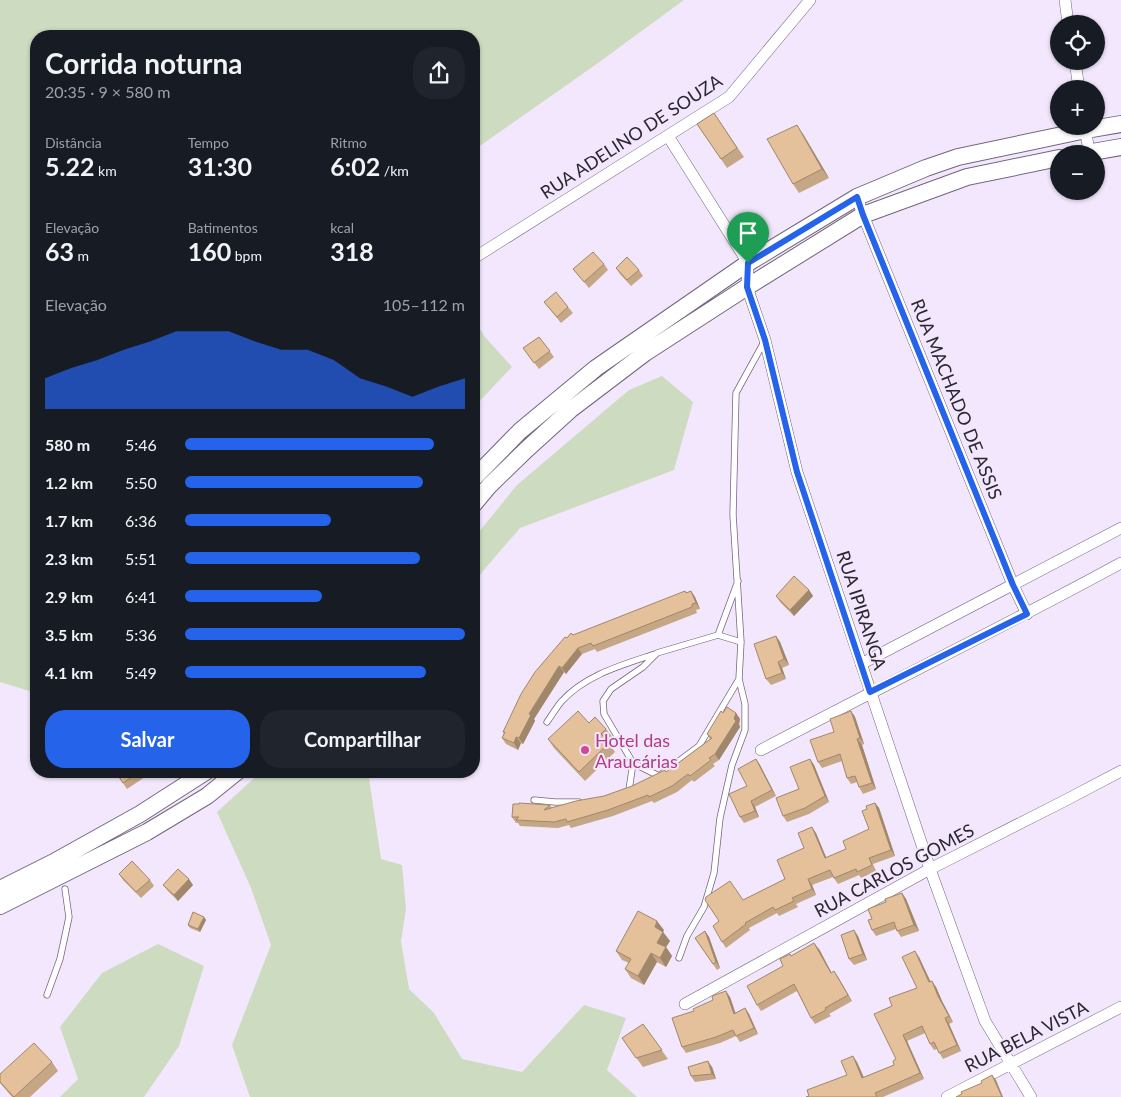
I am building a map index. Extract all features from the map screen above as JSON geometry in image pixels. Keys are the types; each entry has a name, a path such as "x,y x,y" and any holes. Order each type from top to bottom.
{"main road":[{"path":"1105,126 1121,124"},
{"path":"480,472 520,431 596,368 748,263 857,197 926,168 958,157 1055,135"},
{"path":"1105,150 1121,147"},
{"path":"480,497 526,450 570,410 645,353 747,287 846,228 863,215 967,177 1050,160"},
{"path":"0,889 52,863 140,814 196,778"},
{"path":"0,906 62,883 207,796 229,778"}],"street":[{"name":"RUA ADELINO DE SOUZA","path":"480,254 729,97 810,0"},
{"path":"1065,0 1067,15"},
{"path":"668,136 748,263"},
{"name":"RUA MACHADO DE ASSIS","path":"857,197 1013,585 1027,614"},
{"name":"RUA IPIRANGA","path":"748,263 747,287 765,340 797,472 930,869 985,1021 1031,1097"},
{"path":"861,664 1121,528"},
{"path":"761,750 870,692 1027,614 1121,563"},
{"name":"RUA CARLOS GOMES","path":"685,1004 930,869 1121,771"},
{"name":"RUA BELA VISTA","path":"947,1097 1121,1007"}],"lane":[{"path":"679,958 687,936 704,907 714,873 720,818 732,765 744,730 745,704 739,680 741,642 734,515 736,393 765,340"},
{"path":"718,635 738,581"},
{"path":"547,722 562,702 581,686 609,669 718,635 741,642"},
{"path":"621,792 632,789 632,764 604,714 603,701 611,689 643,667 657,653"},
{"path":"653,780 699,746 739,680"},
{"path":"632,764 659,776"},
{"path":"534,800 555,802 588,801"},
{"path":"47,995 60,958 69,917 62,883"}],"green space":[{"path":"0,0 684,0 480,146 480,30 30,30 30,691 0,682"},
{"path":"480,329 485,337 512,367 480,401"},
{"path":"662,376 693,402 674,470 520,528 480,575 480,531 517,485 629,390"},
{"path":"254,778 369,778 381,859 402,865 406,909 401,941 409,989 434,1013 462,1059 522,1072 584,1005 626,1018 607,1070 637,1097 250,1097 232,1045 271,945 251,888 217,812"},
{"path":"158,944 204,966 179,1046 144,1097 60,1097 78,1079 60,1027 102,973"}],"building":[{"path":"714,113 737,148 721,159 697,124"},
{"path":"797,125 822,169 793,184 767,139"},
{"path":"593,252 604,264 584,282 573,269"},
{"path":"627,257 639,270 627,280 616,268"},
{"path":"556,292 568,307 557,317 544,302"},
{"path":"539,337 550,351 534,363 523,348"},
{"path":"794,576 809,590 790,610 776,596"},
{"path":"685,591 686,593 691,591 696,603 692,604 692,607 593,646 591,643 578,648 562,668 559,666 529,714 531,715 519,738 516,737 514,743 502,738 521,694 535,672 565,637 567,638 571,633 573,635"},
{"path":"776,636 784,659 778,662 782,673 766,679 754,644"},
{"path":"727,707 736,713 734,719 736,721 715,754 709,758 711,760 690,776 688,774 672,786 649,797 648,795 608,810 567,822 566,819 554,822 516,820 519,817 512,817 513,804 550,805 544,810 604,796 632,786 665,770 666,772 712,738 707,734 721,711 723,713"},
{"name":"Hotel das Araucárias","path":"578,711 589,723 595,717 606,729 601,734 609,743 579,772 548,739"},
{"path":"851,711 860,738 857,739 872,783 859,787 855,776 847,778 840,754 818,762 810,740 834,732 830,719"},
{"path":"756,759 772,790 751,801 755,811 740,817 729,794 747,786 738,769"},
{"path":"810,759 825,796 805,808 783,816 776,798 799,789 790,767"},
{"path":"120,778 130,778 123,783"},
{"path":"875,803 891,850 869,858 872,865 857,872 856,869 834,878 830,870 808,879 812,889 792,898 794,901 775,910 773,907 745,923 722,942 713,926 719,921 705,900 706,897 730,881 743,900 785,879 777,860 804,848 798,833 812,827 825,858 846,849 843,841 869,829 862,811 867,809 866,806"},
{"path":"132,861 150,880 136,892 119,874"},
{"path":"178,869 189,879 174,895 163,885"},
{"path":"902,893 914,925 897,931 894,922 872,930 868,920 872,919 868,909 886,902 885,899"},
{"path":"638,911 657,921 655,927 663,932 657,943 666,947 660,958 651,953 638,976 625,969 631,959 616,951"},
{"path":"193,912 204,917 198,929 188,925"},
{"path":"854,930 863,954 849,959 841,935"},
{"path":"705,931 716,962 713,964 695,938"},
{"path":"814,943 831,973 834,971 848,995 811,1018 794,984 757,1005 747,986 783,966 780,959 790,954 791,956"},
{"path":"915,951 929,982 932,981 949,1016 945,1018 957,1045 939,1053 934,1042 930,1044 922,1026 903,1035 920,1073 875,1093 877,1097 806,1097 809,1096 807,1090 847,1075 841,1061 853,1056 862,1078 894,1065 893,1061 896,1059 874,1014 892,1006 889,998 917,988 902,957"},
{"path":"726,991 734,1014 745,1008 754,1028 736,1036 733,1030 682,1047 672,1018 694,1011 693,1009 713,1000 712,996"},
{"path":"643,1024 662,1050 636,1058 622,1038"},
{"path":"34,1043 52,1062 14,1097 0,1082 0,1074"},
{"path":"708,1061 712,1074 691,1076 688,1067"},
{"path":"992,1075 1002,1097 956,1097 962,1094 961,1092 982,1083 981,1081"}],"place":[{"name":"Hotel das Araucárias","path":"585,750"}],"route":[{"path":"857,197 1013,585 1027,614 870,692 797,472 765,340 747,287 748,263 857,197"}]}
